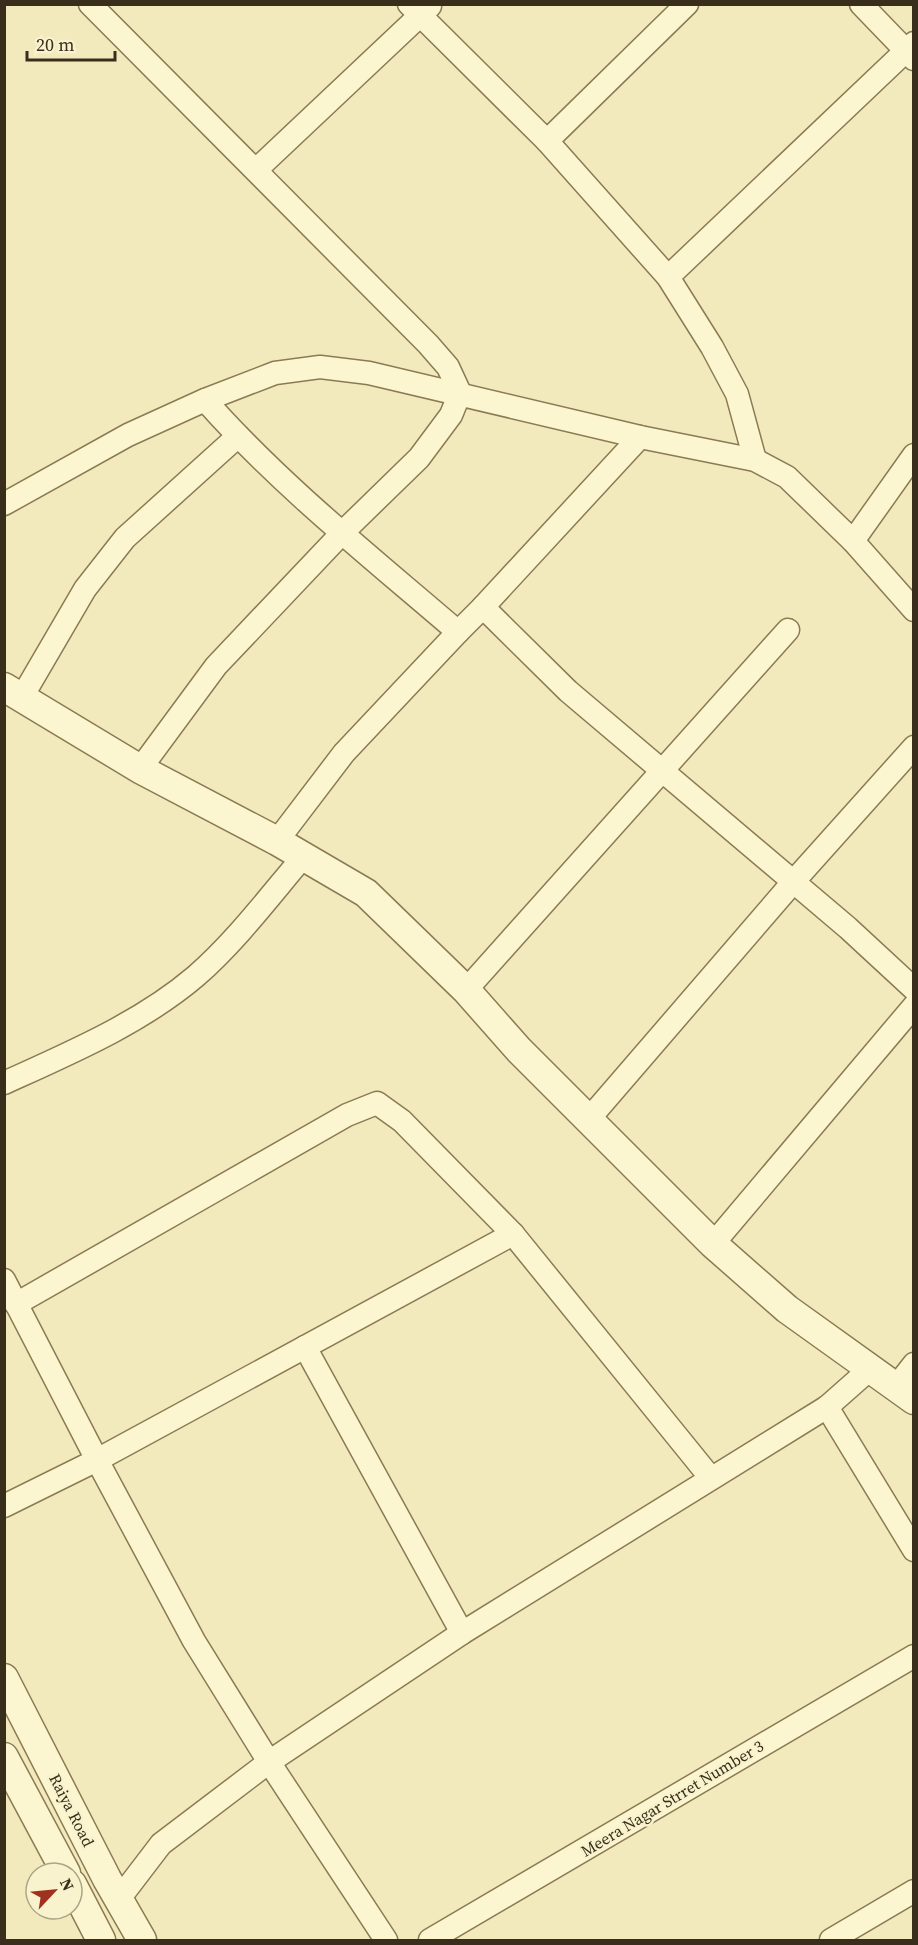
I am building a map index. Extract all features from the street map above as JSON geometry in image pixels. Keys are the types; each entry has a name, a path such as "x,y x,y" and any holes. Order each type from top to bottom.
{"street":[{"path":"90,4 428,344 448,367 460,393 451,415 420,458 344,532 216,666 140,769"},
{"path":"547,141 687,4"},
{"path":"668,277 911,51 861,4"},
{"path":"256,170 420,8 547,141 668,277 712,347 737,394 755,460"},
{"path":"4,504 128,435 205,400 275,373 320,367 369,373 640,437 755,460 787,477 853,541 914,610"},
{"path":"205,400 238,436 459,632"},
{"path":"238,436 125,538 13,692 140,769 277,841 366,893 466,990 519,1050 713,1244 787,1309 905,1394 914,1364"},
{"path":"277,841 344,753 640,437"},
{"path":"853,541 914,455"},
{"path":"483,607 568,691 794,881 914,989"},
{"path":"466,990 788,630"},
{"path":"588,1120 794,881 914,747"},
{"path":"4,1083 86,1045 146,1011 195,976 230,941 303,856"},
{"path":"713,1244 914,1006"},
{"path":"16,1304 347,1114 377,1103 402,1121 513,1234 710,1477"},
{"path":"4,1506 97,1460 513,1234"},
{"path":"4,1280 194,1641 269,1762 386,1941"},
{"path":"305,1347 462,1633"},
{"path":"94,1937 119,1899 161,1844 269,1762 462,1633 710,1477 827,1407 870,1369"},
{"path":"827,1407 914,1550"},
{"name":"Meera Nagar Strret Number 3","path":"430,1941 914,1656"},
{"name":"Raiya Road","path":"4,1678 142,1941"},
{"name":"Raiya Road","path":"4,1757 60,1861"},
{"path":"831,1941 914,1891"},
{"path":"84,1913 94,1937"}]}
